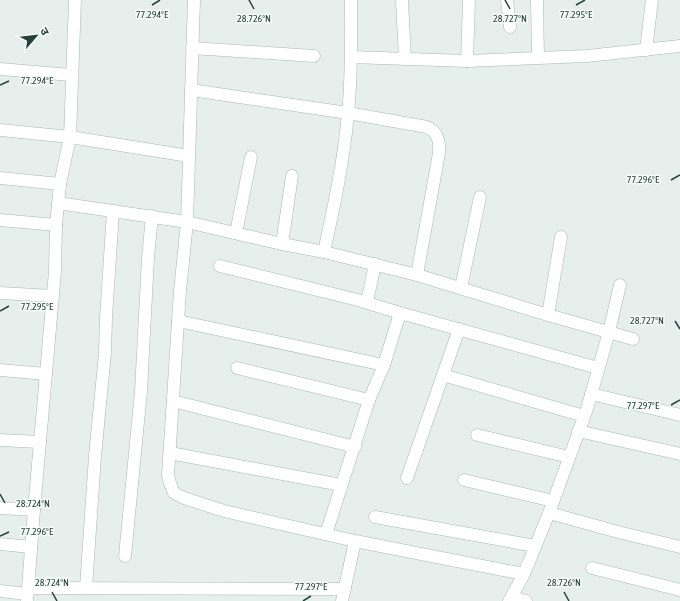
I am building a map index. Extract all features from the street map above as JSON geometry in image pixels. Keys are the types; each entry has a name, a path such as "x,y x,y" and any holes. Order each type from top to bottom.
{"street":[{"path":"27,594 55,271 58,203 60,184 70,137 71,75 75,0"},
{"path":"194,0 187,222 178,321 168,475 174,493 184,498 224,511 355,541 524,574"},
{"path":"324,252 340,174 348,113 351,56 351,0"},
{"path":"402,0 405,59"},
{"path":"467,61 468,0"},
{"path":"507,0 510,27"},
{"path":"537,0 538,57"},
{"path":"646,50 652,0"},
{"path":"351,56 467,61 587,56 680,46"},
{"path":"192,48 314,56"},
{"path":"0,69 71,75"},
{"path":"191,90 348,113 427,127 436,133 439,152 417,275"},
{"path":"0,130 70,137 189,156"},
{"path":"236,233 252,157"},
{"path":"282,244 292,176"},
{"path":"0,178 60,184"},
{"path":"461,288 480,197"},
{"path":"58,203 187,222 375,264 633,339"},
{"path":"86,588 95,456 105,353 113,211"},
{"path":"125,556 141,391 148,258 152,216"},
{"path":"0,220 56,225"},
{"path":"548,315 562,237"},
{"path":"367,302 375,264"},
{"path":"220,266 367,302 400,313 598,368"},
{"path":"526,601 511,599 524,574 549,513 584,416 609,332 620,284"},
{"path":"0,292 53,296"},
{"path":"326,534 369,400 384,365 400,313"},
{"path":"178,321 384,365"},
{"path":"408,478 459,329"},
{"path":"237,368 369,400"},
{"path":"0,370 46,374"},
{"path":"443,375 584,416"},
{"path":"591,394 680,415"},
{"path":"173,401 355,447"},
{"path":"578,431 680,454"},
{"path":"477,436 569,456"},
{"path":"0,440 40,442"},
{"path":"170,453 341,485"},
{"path":"464,480 553,501"},
{"path":"0,508 34,510"},
{"path":"549,513 680,547"},
{"path":"375,517 535,546"},
{"path":"342,601 355,541"},
{"path":"0,544 32,547"},
{"path":"592,568 680,590"},
{"path":"0,591 27,594 86,588 345,589"}]}
